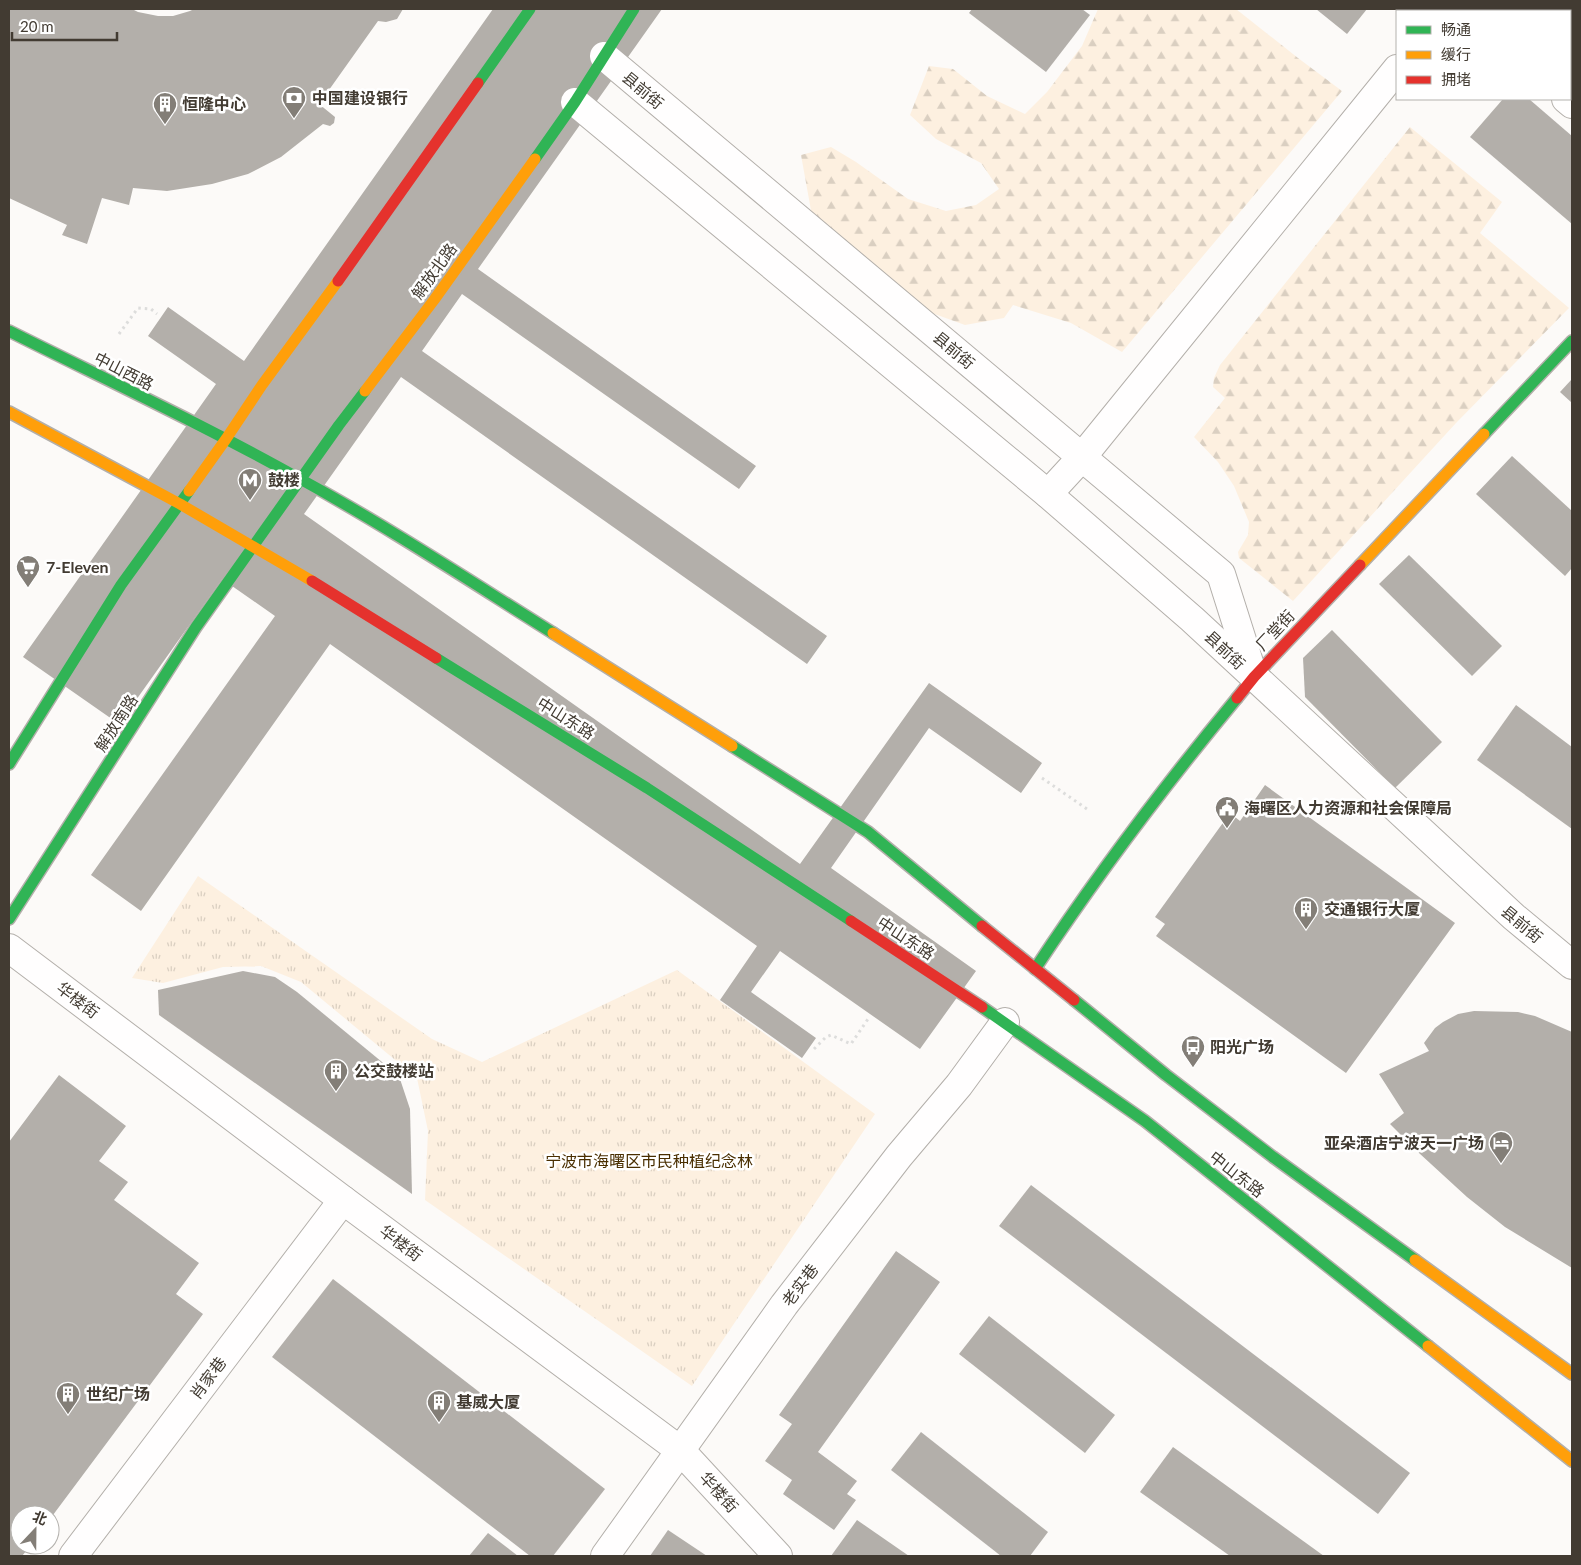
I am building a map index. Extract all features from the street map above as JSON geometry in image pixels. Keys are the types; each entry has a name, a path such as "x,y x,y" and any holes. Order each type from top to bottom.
{"main road":[{"name":"解放北路","path":"252,546 338,425 434,300 574,102 634,9"},
{"path":"9,764 121,585 226,439 262,385 362,248 525,11"},
{"name":"中山西路","path":"9,331 226,439"},
{"name":"厂堂街","path":"1035,970 1067,921 1181,766 1254,677 1572,341"},
{"path":"9,412 180,504"},
{"path":"226,439 301,479 394,533 868,832 1166,1076 1273,1157 1572,1374"},
{"name":"中山东路","path":"180,504 329,591 647,788 1005,1022 1145,1121 1572,1461"},
{"name":"解放南路","path":"9,919 196,627 252,546"}],"street":[{"name":"县前街","path":"604,56 1221,574 1254,677"},
{"path":"1048,494 1082,457 1396,70"},
{"name":"县前街","path":"574,102 1048,494 1192,619 1514,917 1572,965"},
{"name":"华楼街","path":"9,948 343,1200 681,1450 778,1556"},
{"name":"老实巷","path":"605,1556 784,1305 899,1156 959,1085 1005,1022"},
{"name":"肖家巷","path":"79,1554 343,1200"}],"path":[{"path":"119,334 138,308 143,307 157,314"},
{"path":"1042,778 1088,809"},
{"path":"814,1049 826,1037 831,1035 851,1044 868,1019"}],"green space":[{"path":"1098,9 1236,9 1342,91 1122,352 1071,323 1013,305 1004,318 965,325 929,312 814,227 801,155 831,147 856,162 908,199 946,211 976,205 999,189 981,163 936,139 910,115 929,66 953,69 987,96 1025,114 1047,92 1082,46"},
{"path":"1410,127 1502,202 1480,233 1569,308 1456,423 1293,601 1239,558 1238,552 1248,535 1249,522 1234,486 1218,462 1194,437 1225,398 1213,387 1214,378 1220,365"},
{"name":"宁波市海曙区市民种植纪念林","path":"198,876 432,1039 482,1062 677,970 875,1114 692,1386 425,1200 428,1131 417,1078 301,982 261,966 223,967 163,983 132,978"}],"building":[{"name":"恒隆中心","path":"9,9 132,9 158,16 173,16 194,9 403,9 397,19 386,22 378,21 319,104 335,117 334,123 330,126 323,124 281,157 248,174 212,184 167,191 133,188 129,205 102,198 87,244 62,235 67,225 9,198"},
{"name":"鼓楼","path":"493,9 662,9 478,269 756,466 739,489 462,294 422,351 827,636 807,664 401,377 304,514 800,864 929,683 1042,763 1021,793 929,728 831,868 976,971 920,1049 780,951 751,992 816,1038 802,1058 720,1000 757,946 330,644 141,911 91,875 275,616 222,579 119,724 23,657 216,384 148,336 168,307 244,361"},
{"path":"972,9 1082,9 1090,15 1046,72 969,13"},
{"path":"1316,9 1367,9 1347,34"},
{"path":"1502,100 1530,100 1572,136 1572,224 1470,137"},
{"path":"1572,379 1572,403 1560,392"},
{"path":"1512,456 1572,511 1572,568 1565,576 1476,494"},
{"path":"1409,555 1502,646 1472,676 1379,584"},
{"path":"1332,630 1442,742 1395,788 1305,697 1303,658"},
{"path":"1516,705 1572,747 1572,829 1477,760"},
{"name":"交通银行大厦","path":"1265,785 1455,923 1346,1073 1156,936 1165,924 1155,917 1230,813 1240,821"},
{"name":"公交鼓楼站","path":"243,971 275,977 297,992 399,1076 410,1109 412,1194 159,1015 158,990"},
{"path":"1474,1011 1518,1012 1535,1016 1572,1032 1572,1268 1505,1227 1467,1197 1390,1124 1404,1113 1379,1074 1429,1051 1424,1043 1435,1028 1458,1014"},
{"name":"世纪广场","path":"59,1075 126,1126 99,1161 128,1182 114,1200 199,1263 176,1294 203,1314 60,1506 10,1505 10,1555 22,1556 9,1556 9,1142"},
{"path":"1031,1185 1410,1473 1378,1514 999,1226"},
{"path":"896,1251 940,1282 818,1452 857,1481 847,1494 856,1500 834,1530 783,1494 792,1480 765,1461 792,1424 779,1415"},
{"name":"基威大厦","path":"333,1279 605,1489 553,1556 530,1556 272,1357"},
{"path":"989,1316 1115,1415 1085,1453 959,1354"},
{"path":"921,1432 1048,1532 1030,1556 1001,1556 891,1470"},
{"path":"1173,1447 1324,1556 1230,1556 1140,1492"},
{"path":"857,1520 909,1556 831,1556"},
{"path":"668,1530 707,1556 650,1556"},
{"path":"488,1533 518,1556 469,1556"}],"traffic: fast":[{"path":"478,83 530,9"},
{"path":"535,159 575,102 634,9"},
{"path":"9,331 266,460 397,535 553,633"},
{"path":"1484,434 1572,341"},
{"path":"9,919 196,627 365,391"},
{"path":"9,764 121,585 189,491"},
{"path":"436,658 647,788 851,921"},
{"path":"1035,969 1132,831 1237,698"},
{"path":"732,746 868,832 982,926"},
{"path":"1074,1000 1166,1075 1273,1157 1415,1260"},
{"path":"982,1007 1145,1121 1428,1346"}],"traffic: slow":[{"path":"365,391 434,300 535,159"},
{"path":"189,491 262,385 338,281"},
{"path":"9,412 180,504 312,581"},
{"path":"1360,565 1484,434"},
{"path":"553,633 732,746"},
{"path":"1415,1260 1572,1374"},
{"path":"1428,1346 1572,1461"}],"traffic: jam":[{"path":"338,281 478,83"},
{"path":"1237,698 1254,677 1360,565"},
{"path":"312,581 436,658"},
{"path":"851,921 982,1007"},
{"path":"982,926 1074,1000"}],"place":[{"name":"中国建设银行","path":"294,119"},
{"name":"恒隆中心","path":"165,125"},
{"name":"鼓楼","path":"250,501"},
{"name":"7-Eleven","path":"28,588"},
{"name":"海曙区人力资源和社会保障局","path":"1227,829"},
{"name":"交通银行大厦","path":"1306,930"},
{"name":"阳光广场","path":"1193,1068"},
{"name":"公交鼓楼站","path":"336,1092"},
{"name":"亚朵酒店宁波天一广场","path":"1501,1164"},
{"name":"世纪广场","path":"68,1415"},
{"name":"基威大厦","path":"439,1423"}]}
